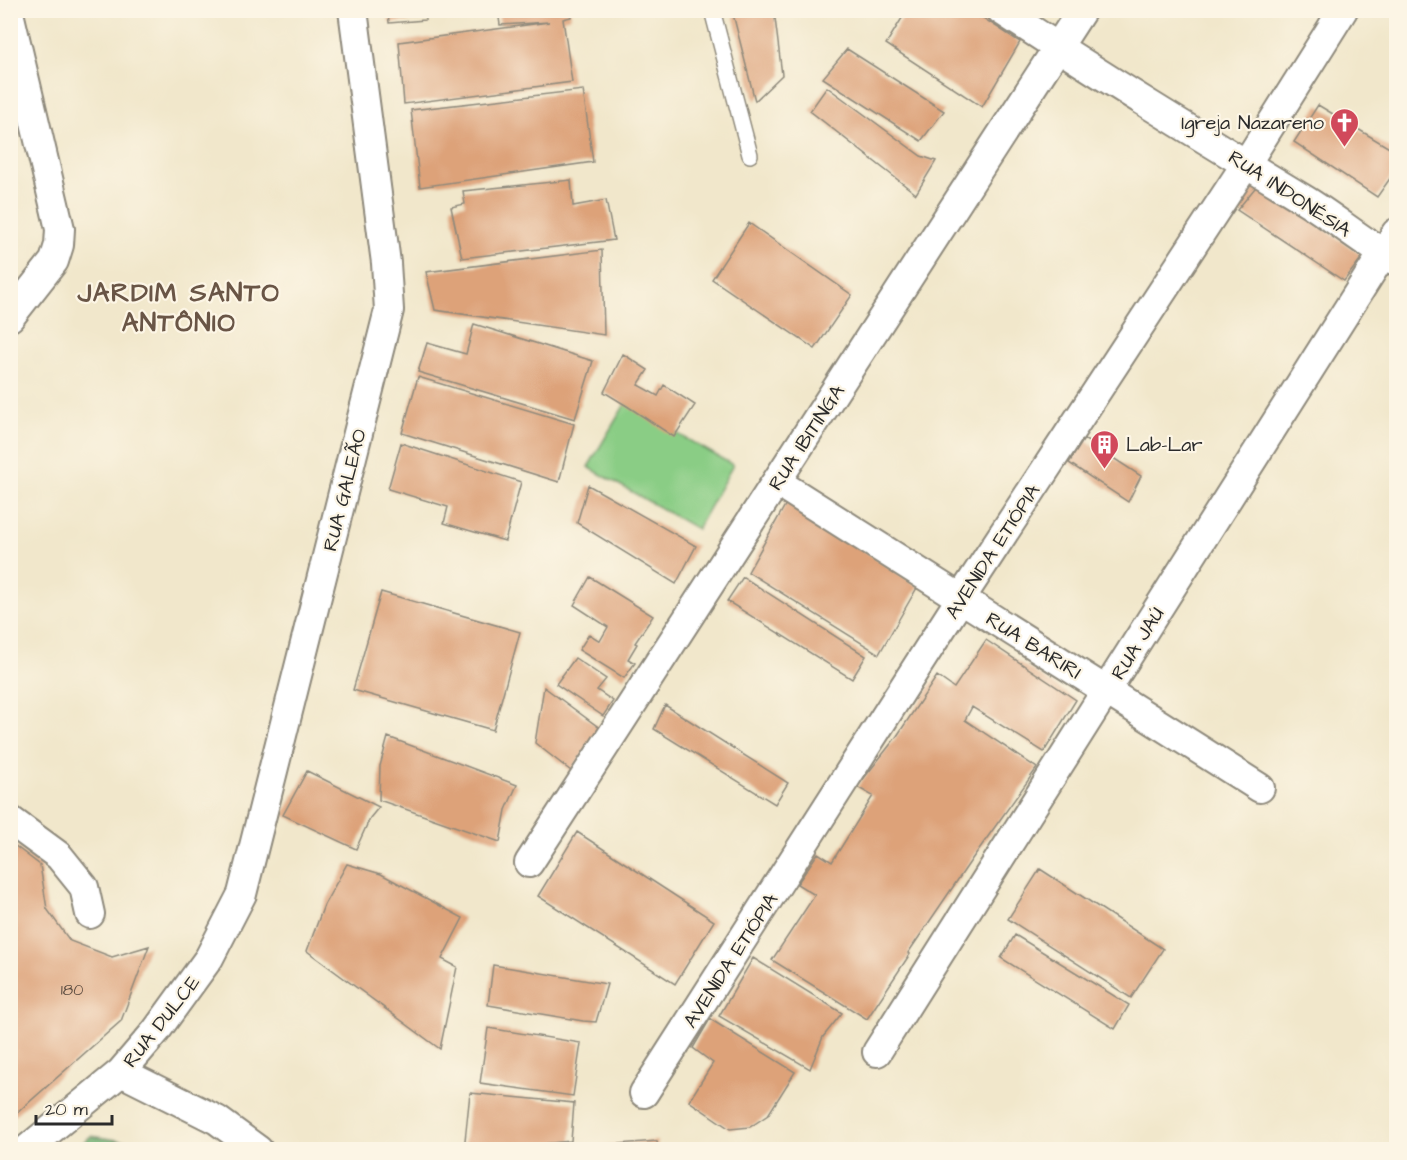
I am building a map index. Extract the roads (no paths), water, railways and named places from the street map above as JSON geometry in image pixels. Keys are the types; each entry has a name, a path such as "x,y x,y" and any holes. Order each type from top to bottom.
{"street":[{"name":"RUA GALEÃO","path":"209,958 242,894 389,310 386,263 353,10"},
{"name":"RUA INDONÉSIA","path":"1001,10 1058,48 1246,164 1392,249"},
{"name":"RUA IBITINGA","path":"529,863 1082,10"},
{"name":"AVENIDA ETIÓPIA","path":"644,1093 961,598 1246,164 1344,10"},
{"path":"10,317 54,261 59,245 60,229 12,16"},
{"name":"RUA JAÚ","path":"876,1052 1392,249"},
{"name":"RUA BARIRI","path":"777,482 1260,788"},
{"path":"10,820 59,855 84,886 90,914"},
{"name":"RUA DULCE","path":"26,1149 121,1072 156,1031 209,958"},
{"path":"121,1072 217,1120 258,1149"}],"lane":[{"path":"712,10 750,155"}],"place":[{"name":"Igreja Nazareno","path":"1345,148"},
{"name":"Lab-Lar","path":"1105,470"}],"district":[{"name":"JARDIM SANTO ANTÔNIO","path":"179,307"}]}
